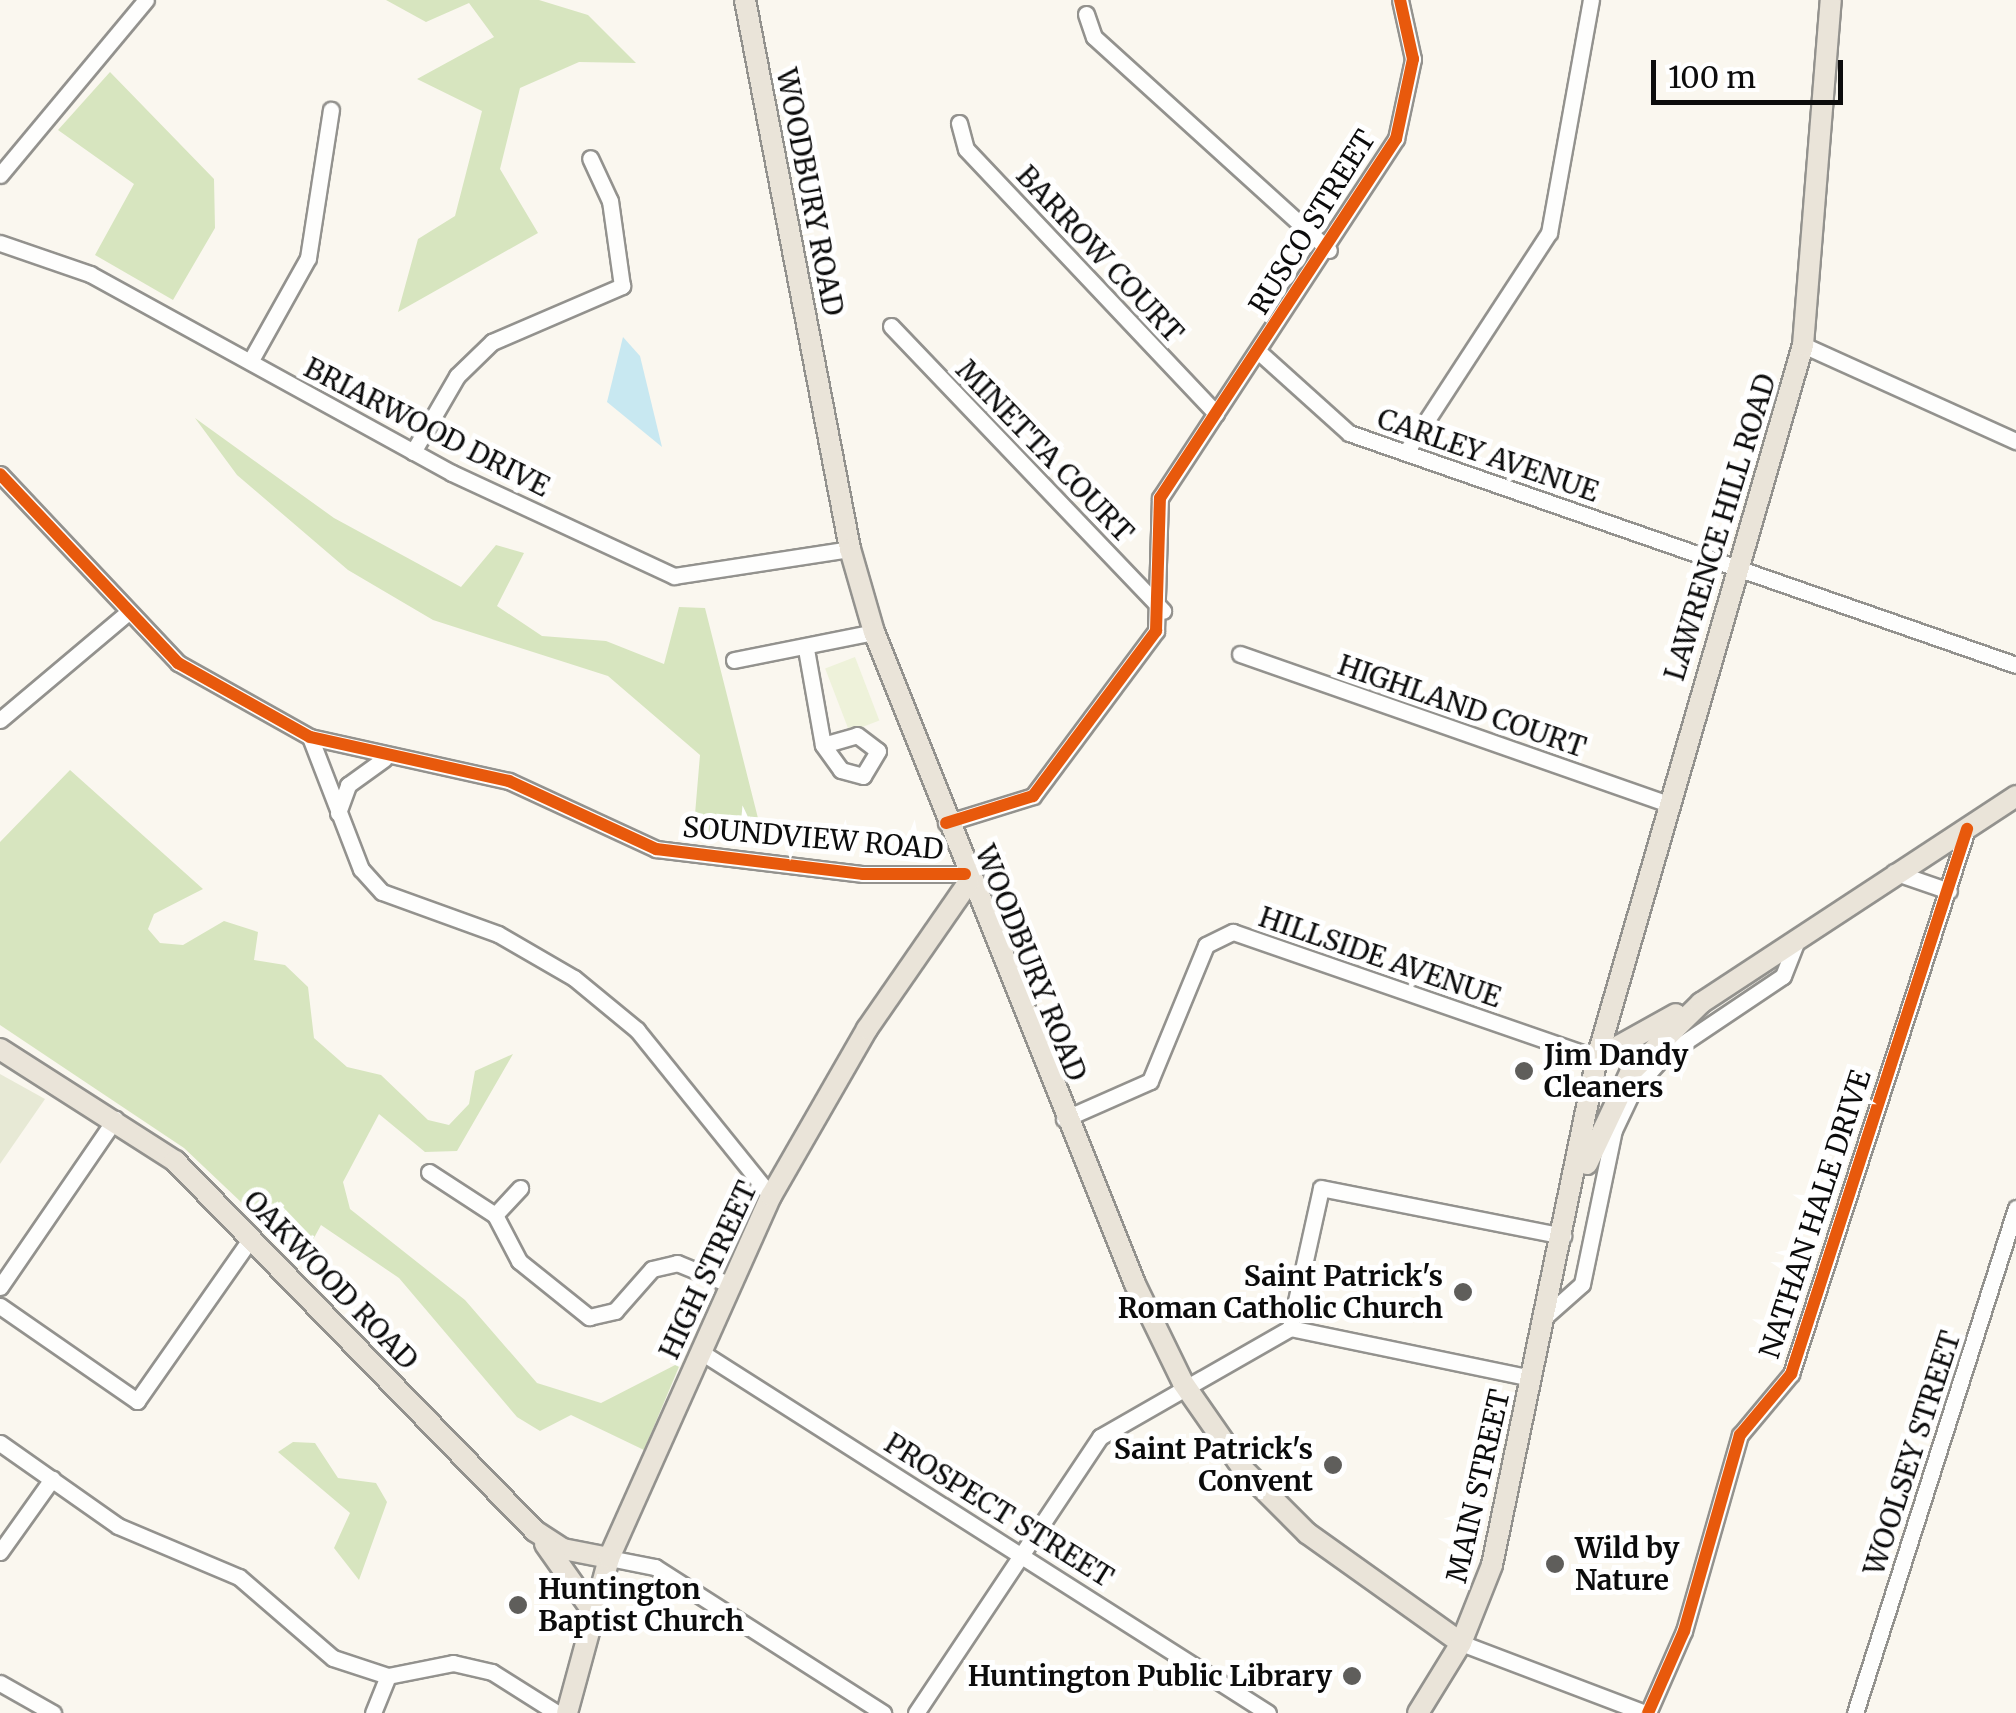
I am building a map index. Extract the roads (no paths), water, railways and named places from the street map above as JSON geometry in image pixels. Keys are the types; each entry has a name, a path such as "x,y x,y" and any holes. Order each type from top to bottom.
{"main road":[{"name":"WOODBURY ROAD","path":"745,0 850,549 874,632 966,879 1064,1118 1183,1383 1243,1469 1296,1522 1461,1644"},
{"name":"LAWRENCE HILL ROAD","path":"1597,1058 1734,567 1803,345 1831,0"},
{"name":"MAIN STREET","path":"1418,1713 1461,1644 1492,1565 1597,1058 1701,1003 1894,872 2016,796"},
{"name":"HIGH STREET","path":"567,1713 608,1558 771,1196 868,1028 966,879"},
{"name":"MAIN STREET","path":"1568,1212 1618,1090 1701,1003"},
{"name":"OAKWOOD ROAD","path":"0,1048 175,1161 535,1530 563,1549 608,1558"},
{"path":"535,1530 593,1612"}],"street":[{"path":"0,174 146,0"},
{"name":"RUSCO STREET","path":"1259,352 1378,175 1409,102 1413,60 1400,0"},
{"path":"1406,452 1549,233 1591,0"},
{"path":"1086,14 1094,37 1329,250"},
{"path":"251,360 308,258 331,110"},
{"name":"BARROW COURT","path":"959,123 966,149 1216,413"},
{"path":"413,452 457,376 492,342 622,286 610,200 590,158"},
{"name":"BRIARWOOD DRIVE","path":"0,243 90,274 413,452 674,576 850,549"},
{"name":"MINETTA COURT","path":"891,326 1164,611"},
{"path":"1803,345 2016,441"},
{"path":"946,823 1033,796 1164,611 1160,498 1259,352"},
{"name":"CARLEY AVENUE","path":"1259,352 1349,432 2016,665"},
{"name":"SOUNDVIEW ROAD","path":"0,474 126,614 217,690 310,737 386,758 509,780 656,849 705,859 966,879"},
{"path":"0,720 126,614"},
{"path":"734,660 806,649 874,632"},
{"path":"806,649 824,745"},
{"name":"HIGHLAND COURT","path":"1240,654 1668,804"},
{"path":"310,737 338,813 382,892 498,934 622,1016 771,1196"},
{"path":"338,813 348,785 386,758"},
{"name":"NATHAN HALE DRIVE","path":"1647,1713 1684,1631 1740,1436 1790,1374 1966,829"},
{"path":"1894,872 1949,890"},
{"name":"HILLSIDE AVENUE","path":"1064,1118 1150,1081 1206,945 1233,932 1597,1058"},
{"name":"MAIN STREET","path":"1546,1316 1582,1284 1614,1130 1633,1090 1664,1056 1783,976 1798,937"},
{"path":"0,1287 115,1119"},
{"path":"430,1172 495,1215 519,1261 589,1317 615,1310 652,1269 677,1263 730,1285"},
{"path":"495,1215 520,1188"},
{"path":"1290,1328 1321,1188 1563,1236"},
{"name":"WOOLSEY STREET","path":"1856,1713 2016,1208"},
{"path":"0,1306 137,1401 252,1237"},
{"path":"916,1713 1018,1553 1100,1437 1183,1383 1290,1328 1532,1378"},
{"name":"PROSPECT STREET","path":"701,1352 1268,1713"},
{"path":"0,1443 118,1526 239,1577 304,1642 388,1676 453,1663 492,1672 556,1713"},
{"path":"0,1552 52,1479"},
{"path":"608,1558 655,1567 883,1713"},
{"path":"1461,1644 1647,1713"},
{"path":"373,1713 388,1676"},
{"path":"0,1683 53,1713"}],"water":[{"path":"623,337 640,356 662,447 607,402"}],"place":[{"name":"Jim Dandy Cleaners","path":"1524,1071"},
{"name":"Saint Patrick's Roman Catholic Church","path":"1463,1292"},
{"name":"Saint Patrick's Convent","path":"1333,1465"},
{"name":"Wild by Nature","path":"1555,1564"},
{"name":"Huntington Baptist Church","path":"518,1605"},
{"name":"Huntington Public Library","path":"1352,1676"}]}
